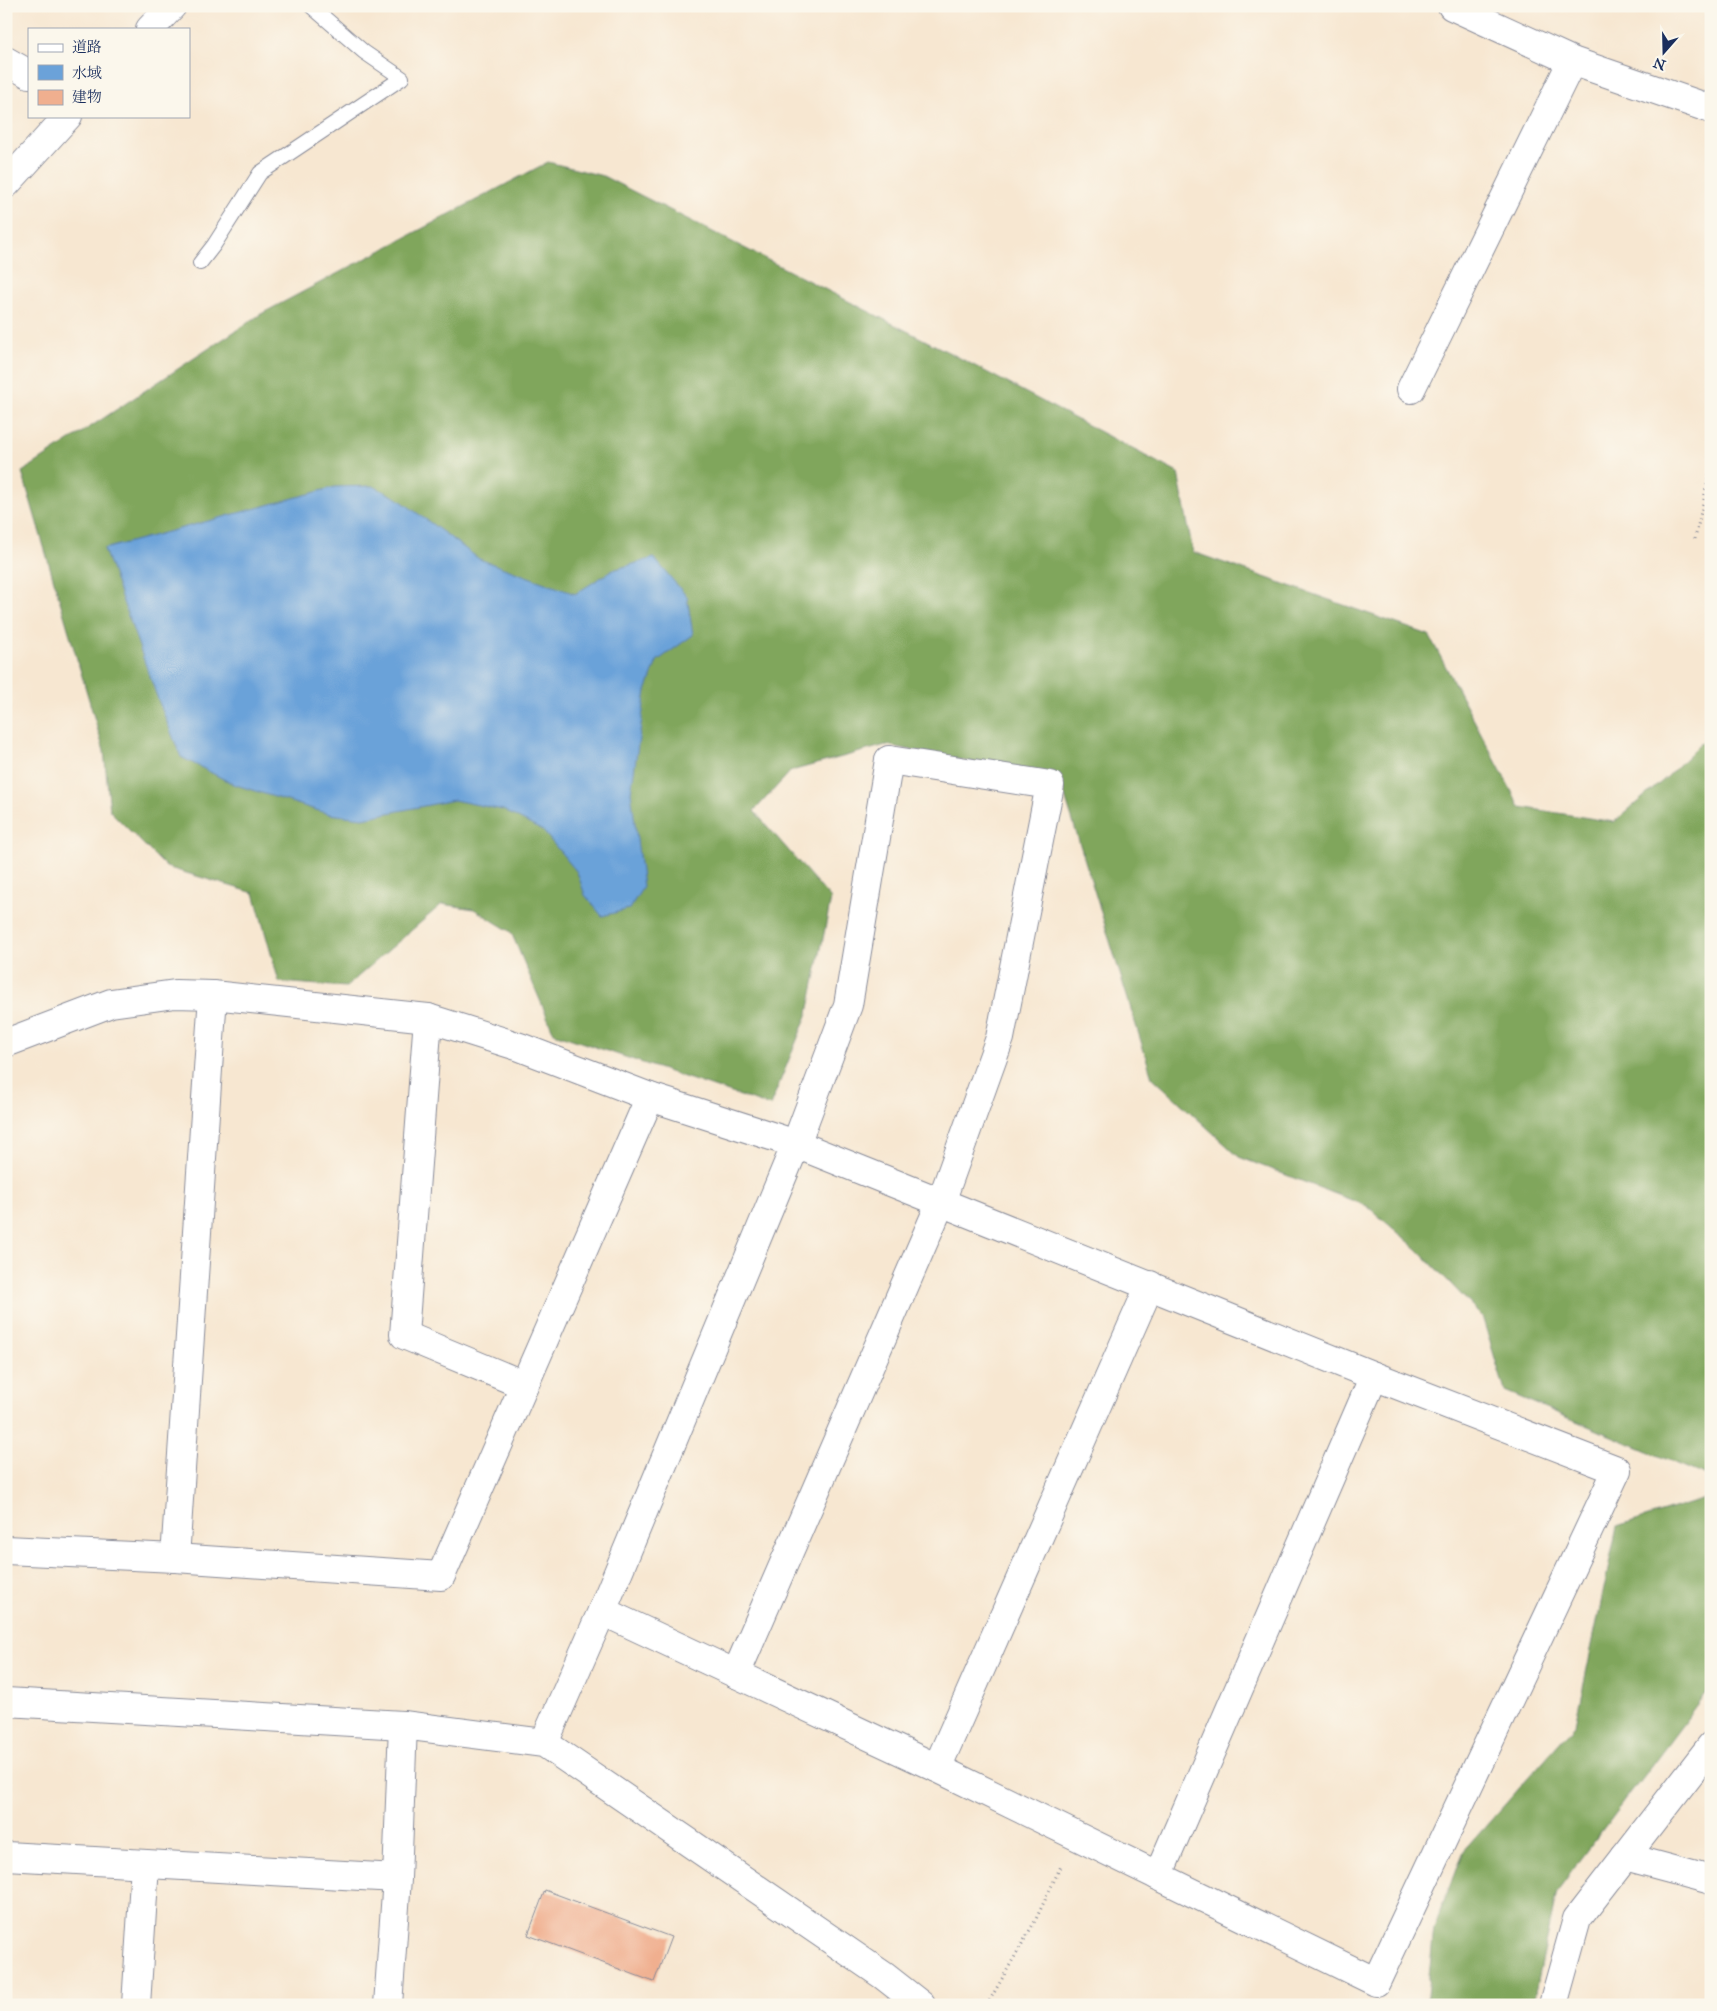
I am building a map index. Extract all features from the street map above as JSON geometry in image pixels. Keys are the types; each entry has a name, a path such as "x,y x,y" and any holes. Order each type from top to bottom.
{"street":[{"path":"151,28 172,6"},
{"path":"1452,6 1496,15 1572,61 1711,109"},
{"path":"6,61 28,73"},
{"path":"1411,389 1572,61"},
{"path":"6,184 66,118"},
{"path":"544,1743 602,1611 796,1144 848,1005 889,760 1050,785 1000,1038 941,1202 736,1674"},
{"path":"6,1043 111,1003 175,994 213,995 428,1018 520,1047 650,1096 796,1144 1374,1376 1618,1470 1376,1982 937,1768 602,1611"},
{"path":"175,1558 213,995"},
{"path":"428,1018 404,1335 524,1385"},
{"path":"6,1550 175,1558 441,1576 650,1096"},
{"path":"937,1768 1150,1285"},
{"path":"1158,1876 1374,1376"},
{"path":"6,1702 403,1725 544,1743 884,1976 921,2005"},
{"path":"388,2005 397,1878 403,1725"},
{"path":"1554,2005 1577,1919 1711,1746"},
{"path":"6,1856 397,1878"},
{"path":"1625,1857 1711,1880"},
{"path":"136,2005 145,1864"}],"lane":[{"path":"200,263 214,245 260,173 402,78 364,52 311,6"}],"path":[{"path":"1695,539 1711,466"},
{"path":"987,2005 1035,1921 1075,1836"}],"green space":[{"path":"548,162 603,176 956,356 1178,473 1193,552 1429,635 1520,807 1614,822 1666,778 1711,733 1711,1478 1505,1391 1482,1316 1417,1249 1367,1206 1239,1157 1152,1077 1060,780 886,745 791,771 754,811 831,899 808,1013 770,1106 554,1033 511,932 474,909 442,904 346,987 279,982 254,893 166,867 110,811 104,751 22,472 261,314"},
{"path":"1711,1497 1711,1687 1557,1891 1533,2005 1426,2005 1434,1929 1462,1853 1575,1725 1617,1527"}],"water":[{"path":"373,486 397,498 479,559 575,594 613,570 654,558 687,597 693,635 657,661 646,691 631,792 643,887 629,909 602,916 585,895 577,872 543,831 503,810 454,800 363,818 329,814 233,784 181,757 159,702 104,549 335,487"}],"building":[{"path":"545,1890 671,1937 654,1982 528,1935"}]}
